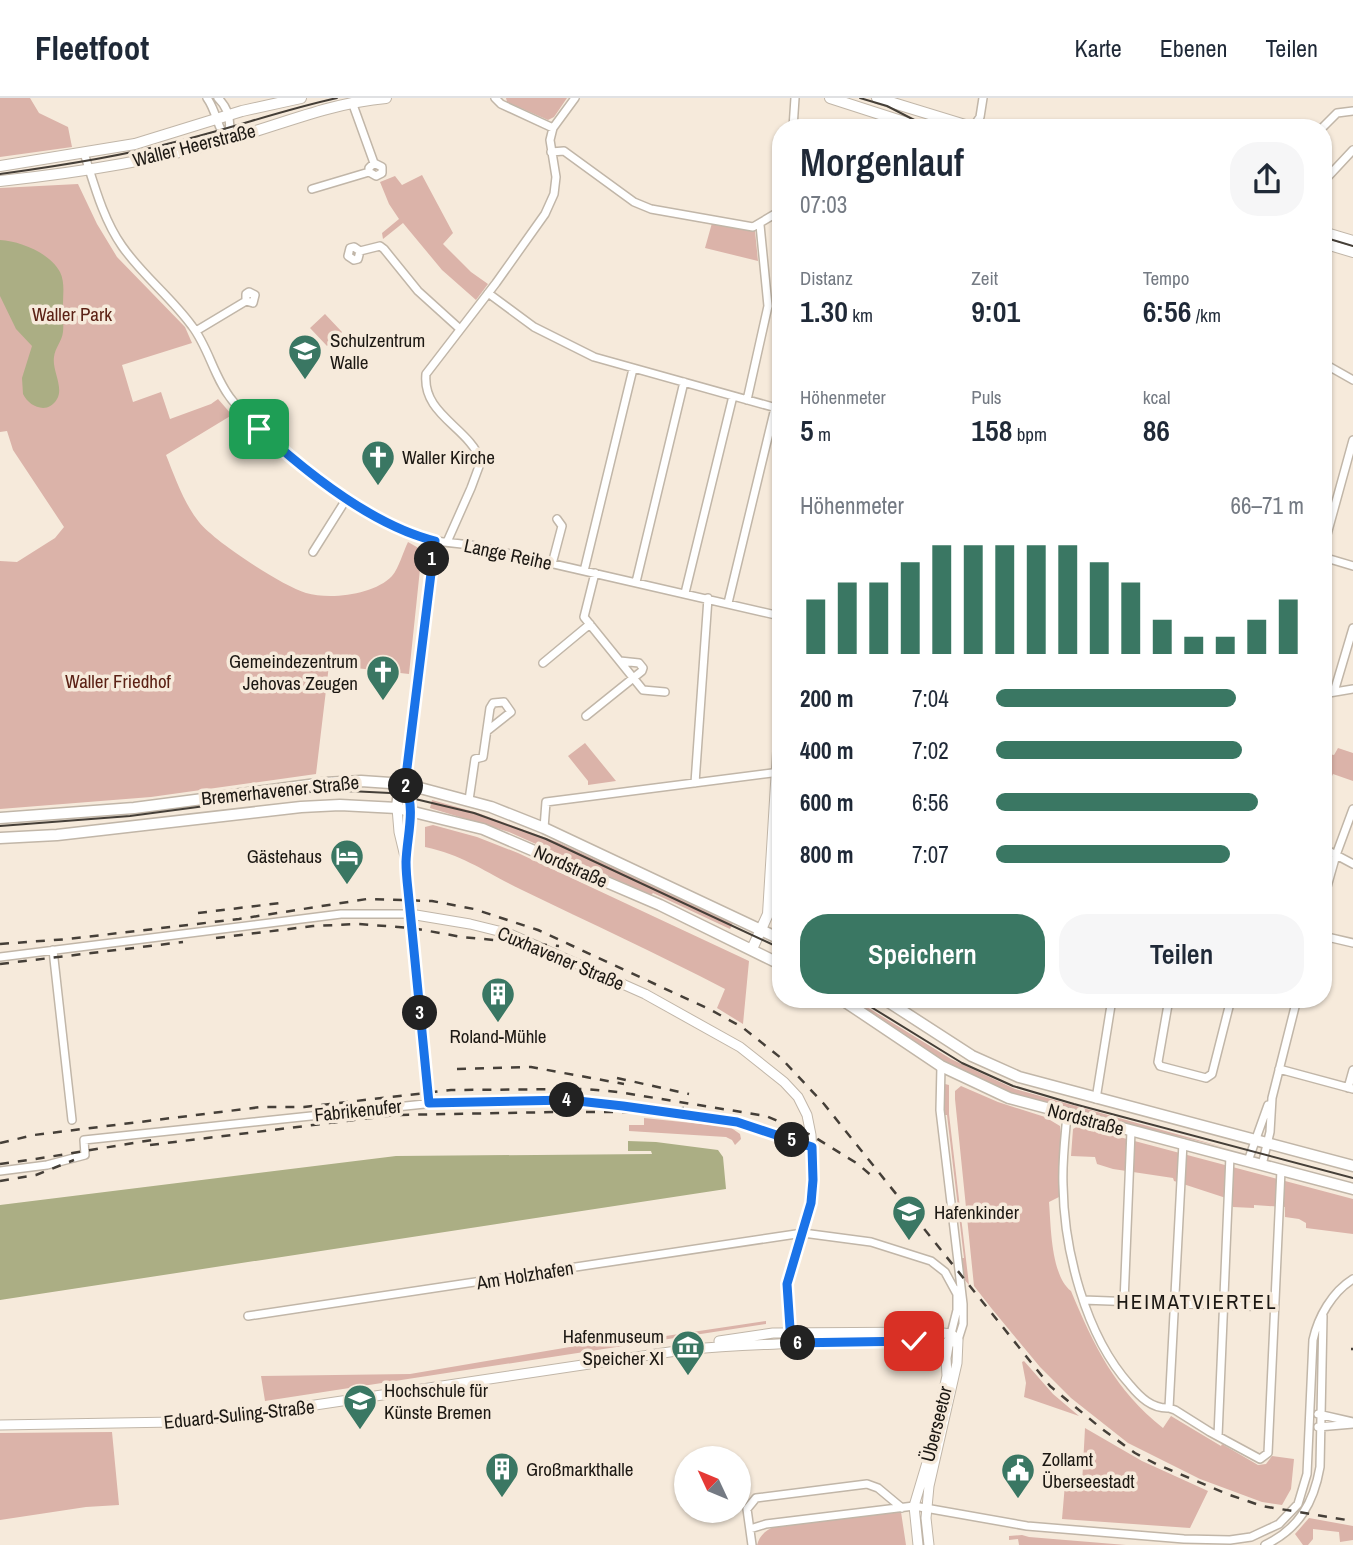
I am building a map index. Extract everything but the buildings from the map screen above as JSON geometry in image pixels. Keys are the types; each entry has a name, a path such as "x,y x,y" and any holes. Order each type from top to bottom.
{"main road":[{"name":"Waller Heerstraße","path":"0,166 157,138 228,115 301,98"},
{"name":"Waller Heerstraße","path":"0,181 171,154 352,102 386,98"},
{"path":"830,98 891,119"},
{"path":"877,98 912,103 953,119"},
{"path":"1332,235 1353,241"},
{"path":"1332,246 1353,252"},
{"name":"Bremerhavener Straße","path":"0,818 134,808 361,780 405,784 469,800 544,828"},
{"path":"397,808 405,784"},
{"path":"405,784 411,810"},
{"name":"Bremerhavener Straße","path":"0,838 57,835 301,807 340,805 411,810 514,840"},
{"name":"Nordstraße","path":"544,828 772,935"},
{"name":"Nordstraße","path":"514,840 772,960"},
{"path":"752,949 768,914 772,857"},
{"name":"Nordstraße","path":"855,1008 942,1066 1009,1098 1353,1189"},
{"name":"Nordstraße","path":"901,1008 972,1056 1041,1084 1353,1166"}],"street":[{"path":"207,98 220,131 227,140"},
{"path":"218,98 224,104 231,128 227,140"},
{"path":"495,98 501,104 553,128"},
{"path":"447,542 481,461 471,443 433,404 425,386 426,374 541,222 550,205 556,177 550,140 553,128 575,98"},
{"path":"794,119 795,98"},
{"path":"979,119 983,98"},
{"path":"352,102 374,163"},
{"path":"1330,119 1336,113 1353,111"},
{"path":"1332,172 1353,150"},
{"path":"551,152 564,151 624,195 650,209 753,227 772,217"},
{"name":"Lange Reihe","path":"83,153 102,206 120,244 196,331 223,388 243,414 285,452 347,498 380,518 435,541 595,573 772,614"},
{"path":"369,172 374,163"},
{"path":"312,189 369,172 376,176 382,173 380,164 374,163"},
{"path":"747,400 768,306 760,225"},
{"path":"360,251 380,246 384,248 418,291 460,328"},
{"path":"488,293 534,327 606,362 772,407"},
{"path":"196,331 246,301"},
{"path":"1332,368 1353,380"},
{"path":"584,571 633,369"},
{"path":"636,582 684,382"},
{"path":"685,593 733,396"},
{"path":"727,603 772,432"},
{"path":"1332,516 1353,440"},
{"path":"313,552 347,498"},
{"path":"552,564 562,526 557,519"},
{"path":"405,784 435,541"},
{"path":"1332,560 1353,566"},
{"path":"595,573 584,617 643,690 665,692"},
{"path":"695,783 708,598"},
{"path":"543,663 590,624"},
{"path":"1332,683 1353,628"},
{"path":"586,716 642,671 639,663 620,661"},
{"path":"1332,692 1353,689"},
{"path":"469,800 475,759 483,757 487,731"},
{"path":"544,828 546,802 772,773"},
{"path":"397,808 406,862 429,1103"},
{"path":"1332,869 1353,809"},
{"path":"406,862 411,810"},
{"path":"1332,853 1353,864"},
{"name":"Cuxhavener Straße","path":"0,957 341,914 411,914 470,924 533,942 662,1002 740,1047 784,1082 798,1097 807,1115 812,1147 813,1190 787,1284 790,1338"},
{"path":"1332,938 1353,943"},
{"path":"53,950 72,1119"},
{"path":"1096,1098 1111,1008"},
{"path":"1167,1008 1158,1062 1160,1066 1206,1078 1212,1074 1229,1008"},
{"path":"1262,1165 1272,1098 1295,1008"},
{"name":"Überseetor","path":"918,1545 914,1506 931,1448 947,1376 946,1358 963,1311 940,1110 942,1066"},
{"path":"1279,1069 1350,1089 1353,1070"},
{"path":"1248,1161 1272,1098"},
{"name":"Fabrikenufer","path":"0,1171 47,1165 85,1155 84,1140 429,1103 569,1100 623,1106 737,1122 812,1147"},
{"path":"1068,1115 1063,1157 1064,1213 1083,1300 1103,1346 1120,1374 1149,1403 1159,1409 1175,1410 1260,1459 1268,1453 1281,1170"},
{"path":"1124,1301 1131,1131"},
{"path":"1169,1408 1183,1143"},
{"path":"1218,1436 1230,1156"},
{"name":"Am Holzhafen","path":"248,1316 803,1233 872,1242 931,1261 945,1272 957,1294"},
{"name":"Überseetor","path":"929,1545 926,1509 931,1475 957,1363 952,1340 958,1261"},
{"path":"750,1530 766,1524 914,1506 1027,1526 1184,1542 1251,1537 1279,1524 1298,1504 1304,1491 1316,1326 1338,1291 1353,1279"},
{"path":"1083,1300 1274,1307"},
{"path":"1265,1545 1288,1531 1310,1504 1317,1487 1320,1467 1323,1315"},
{"name":"Eduard-Suling-Straße","path":"0,1425 164,1422 248,1415 684,1350 790,1338 952,1340"},
{"path":"1310,1413 1353,1423"},
{"path":"1310,1426 1353,1423"},
{"path":"752,1545 747,1509 756,1498 867,1485 878,1488 902,1508"}],"green space":[{"path":"0,98 30,98 39,113 68,127 72,147 0,157"},
{"path":"506,98 567,98 554,117 548,120 507,102"},
{"path":"422,175 453,233 443,244 471,272 488,284 476,300 442,270 403,223 383,239 382,233 399,219 380,182 395,176 402,185"},
{"path":"78,184 117,257 185,327 192,343 122,365 133,402 161,392 170,419 218,399 232,415 166,455 184,498 199,522 233,551 265,572 306,593 316,595 339,596 374,588 392,576 408,542 422,550 409,674 329,665 316,774 151,797 0,809 0,561 17,562 55,538 64,527 13,450 7,431 0,432 0,188"},
{"path":"712,223 755,231 758,261 705,248"},
{"path":"325,314 342,332 327,346 310,328"},
{"path":"585,743 616,781 588,785 588,781 568,756"},
{"path":"1338,748 1353,753 1353,781 1333,774 1332,776 1334,755"},
{"path":"432,800 478,813 560,843 733,923 730,929 509,832 430,808"},
{"path":"433,825 477,837 518,853 749,961 743,1024 717,1008 725,989 464,860 425,847 425,827"},
{"path":"862,1008 869,1008 951,1059 1015,1089 1230,1149 1029,1099 981,1081 922,1048"},
{"path":"945,1084 949,1085 949,1114 969,1285 963,1278 961,1258 964,1258 947,1115 944,1115"},
{"path":"961,1086 998,1102 1045,1117 1060,1126 1059,1197 1049,1202 1056,1263 1088,1330 1119,1382 1163,1428 1171,1416 1258,1465 1266,1464 1272,1456 1294,1459 1291,1489 1282,1505 1262,1502 1200,1479 1128,1443 1071,1398 1040,1367 974,1286 955,1099 955,1091"},
{"path":"644,1118 730,1127 740,1134 741,1139 735,1145 726,1137 629,1131 629,1125 644,1125"},
{"path":"1078,1126 1353,1199 1353,1234 1306,1228 1306,1223 1299,1219 1285,1217 1285,1207 1233,1207 1232,1200 1174,1181 1173,1178 1113,1169 1097,1164 1095,1157 1071,1156 1073,1129"},
{"path":"766,1321 766,1324 265,1401 261,1376 410,1374 658,1332 659,1337"},
{"path":"1024,1361 1053,1394 1079,1416 1024,1397"},
{"path":"1085,1428 1142,1461 1208,1491 1190,1528 1062,1519 1065,1484 1082,1484"},
{"path":"112,1432 119,1505 86,1507 0,1520 0,1433"},
{"path":"901,1512 906,1545 757,1545 763,1534 775,1526"},
{"path":"1309,1518 1353,1526 1353,1540 1340,1542 1339,1532 1313,1529 1313,1539 1308,1545 1303,1545 1295,1534"},
{"path":"1009,1536 1126,1545 1019,1545 1018,1539 1009,1540"}],"shaded area":[{"path":"0,240 25,246 42,254 55,265 62,276 63,332 54,362 59,394 49,407 34,406 23,394 22,378 32,346 16,329 0,296"},
{"path":"628,1141 718,1150 723,1157 726,1189 0,1300 0,1205 396,1156 652,1154 651,1151 628,1151"}],"tram line":[{"path":"0,174 88,161 154,147 337,98"},
{"path":"860,98 887,106 912,119"},
{"path":"1332,240 1353,246"},
{"path":"0,826 130,816 310,792 390,793 474,813 546,839 772,944"},
{"path":"873,1008 962,1063 1013,1086 1353,1178"}],"railway":[{"path":"0,944 68,939 239,919 367,899 432,901 474,909 538,930 709,1009 742,1027 781,1058 824,1104 1050,1386 1135,1453 1227,1494 1262,1506 1353,1521"},
{"path":"198,913 280,903"},
{"path":"216,938 313,926 358,924 559,946"},
{"path":"0,964 183,942"},
{"path":"457,1069 531,1067 624,1084"},
{"path":"617,1078 689,1094"},
{"path":"0,1143 34,1135 261,1107 304,1107 451,1090 585,1089 766,1116 811,1135 858,1164 873,1177"},
{"path":"586,1112 644,1112 684,1108"},
{"path":"150,1145 395,1115 558,1112"},
{"path":"0,1164 159,1139"},
{"path":"0,1181 36,1175 74,1160"}],"place":[{"name":"Schulzentrum Walle","path":"305,381"},
{"name":"Waller Kirche","path":"378,487"},
{"name":"Gemeindezentrum Jehovas Zeugen","path":"383,702"},
{"name":"Gästehaus","path":"347,886"},
{"name":"Roland-Mühle","path":"498,1024"},
{"name":"Hafenkinder","path":"909,1242"},
{"name":"Hafenmuseum Speicher XI","path":"688,1377"},
{"name":"Hochschule für Künste Bremen","path":"360,1431"},
{"name":"Großmarkthalle","path":"502,1499"},
{"name":"Zollamt Überseestadt","path":"1018,1500"}],"district":[{"name":"HEIMATVIERTEL","path":"1197,1302"}],"route":[{"path":"259,429 347,498 380,518 435,541 405,784 411,802 411,831 406,862 408,890 429,1103 569,1100 623,1106 737,1122 812,1147 811,1203 787,1284 791,1343 914,1341"}],"park label":[{"name":"Waller Park","path":"72,314"},
{"name":"Waller Friedhof","path":"118,681"}]}
